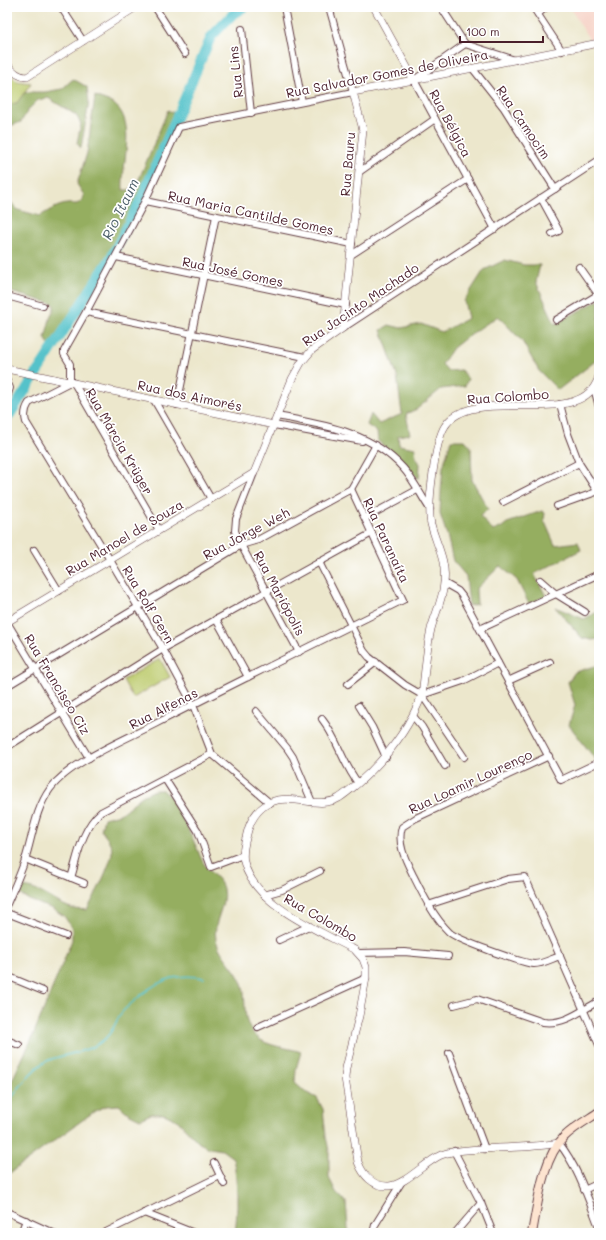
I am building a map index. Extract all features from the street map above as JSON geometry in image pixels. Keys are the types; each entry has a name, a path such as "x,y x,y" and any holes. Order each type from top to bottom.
{"main road":[{"path":"532,1233 546,1170 552,1153 558,1143 568,1132 599,1112"}],"street":[{"path":"61,7 83,42"},
{"path":"7,64 16,74 23,77 28,77 134,7"},
{"path":"155,7 185,54"},
{"path":"284,7 302,102"},
{"name":"Rua Bauru","path":"329,7 363,125 343,328"},
{"name":"Rua Bélgica","path":"374,7 495,229"},
{"path":"441,7 465,44 515,60"},
{"path":"533,7 562,51"},
{"path":"538,14 546,7"},
{"name":"Rua Lins","path":"242,29 250,113"},
{"path":"414,80 465,44"},
{"name":"Rua Salvador Gomes de Oliveira","path":"145,201 179,127 599,44"},
{"name":"Rua Camocim","path":"473,68 504,108 555,189"},
{"path":"359,172 435,119"},
{"name":"Rua Jacinto Machado","path":"241,545 235,531 236,519 292,379 305,357 320,344 343,328 599,160"},
{"path":"351,255 468,179"},
{"path":"541,198 559,231 552,234"},
{"path":"72,382 70,364 64,354 64,351 145,201"},
{"name":"Rua Maria Cantilde Gomes","path":"145,201 352,244"},
{"path":"178,405 216,216"},
{"name":"Rua José Gomes","path":"116,257 346,305"},
{"path":"556,320 599,294 580,266"},
{"path":"7,296 43,306"},
{"path":"86,312 305,357"},
{"name":"Rua dos Aimorés","path":"7,369 274,425 369,442"},
{"path":"599,376 594,388 599,406"},
{"path":"7,381 10,388 7,397"},
{"name":"Rua Márcia Krüger","path":"72,382 159,530"},
{"name":"Rua Rolf Gern","path":"72,382 29,403 25,412 26,422 163,648 193,705 212,754 270,803"},
{"name":"Rua Colombo","path":"558,1143 454,1151 437,1157 401,1183 392,1186 383,1186 370,1180 362,1170 356,1150 345,1072 359,1016 366,978 365,963 359,953 282,910 264,895 248,873 243,855 247,833 252,819 261,808 270,803 286,800 312,802 333,801 343,795 386,757 413,716 422,696 429,639 444,583 444,564 431,523 430,509 431,490 439,440 444,426 453,417 464,410 569,403 582,398 594,388"},
{"path":"154,400 211,499"},
{"path":"558,506 598,491 579,463 568,434 560,404"},
{"name":"Rua dos Aimorés","path":"277,416 340,429 376,445 404,468 430,509"},
{"path":"351,489 376,445"},
{"path":"502,502 579,463"},
{"name":"Rua Manoel de Souza","path":"7,622 254,473"},
{"name":"Rua Paranaíta","path":"351,489 403,600"},
{"name":"Rua Jorge Weh","path":"7,686 241,545 258,540 351,489"},
{"path":"365,518 418,490"},
{"path":"7,747 163,648 372,533"},
{"name":"Rua Mariópolis","path":"241,545 299,652"},
{"path":"34,550 59,591"},
{"path":"319,562 364,651 376,662 422,696 464,757"},
{"path":"480,629 599,574"},
{"path":"540,580 556,594 585,612"},
{"path":"444,583 452,587 462,596 562,780 599,762"},
{"name":"Rua Alfenas","path":"7,904 25,859 36,818 42,803 56,781 70,769 248,677 403,600"},
{"path":"216,619 248,677"},
{"name":"Rua Francisco Ciz","path":"7,622 89,758"},
{"path":"348,684 376,662"},
{"path":"508,682 550,662"},
{"path":"422,696 463,681 498,663"},
{"path":"360,706 386,757"},
{"path":"256,711 293,757 312,802"},
{"path":"413,716 422,727 445,766"},
{"path":"322,719 328,727 358,783"},
{"path":"72,878 86,832 101,812 212,754"},
{"name":"Rua Loamir Lourenço","path":"428,904 405,856 400,838 402,827 416,818 549,756"},
{"path":"165,779 198,831 211,867 243,855"},
{"path":"25,859 84,883"},
{"path":"264,895 282,890 320,871"},
{"path":"560,956 545,962 533,964 459,939 448,932 428,904 508,879 525,877 584,1010 599,1045"},
{"path":"7,913 66,936"},
{"path":"279,940 309,926"},
{"path":"359,953 404,952 448,956"},
{"path":"7,976 43,991"},
{"path":"258,1027 366,978"},
{"path":"454,1005 477,999 543,1022 554,1023 565,1020 599,1001"},
{"path":"7,1040 19,1045"},
{"path":"449,1053 485,1149"},
{"path":"558,1143 568,1156 599,1227"},
{"path":"454,1151 481,1203 493,1233"},
{"path":"214,1163 224,1184"},
{"path":"104,1233 220,1176"},
{"path":"373,1233 375,1225 401,1183"},
{"path":"584,1190 599,1183"},
{"path":"455,1233 481,1203"},
{"path":"7,1212 53,1233"},
{"path":"144,1213 194,1233"},
{"path":"21,1233 26,1220"}],"shaded area":[{"path":"570,7 599,7 599,35 590,41"}],"green space":[{"path":"7,71 16,81 31,83 17,103 11,104 7,95"},
{"path":"73,79 87,87 89,102 81,148 77,143 81,124 76,115 48,98 38,100 28,110 21,122 7,127 7,95 11,104 17,103 24,93 45,92 62,89"},
{"path":"95,96 115,105 122,113 125,122 127,133 123,190 129,190 137,184 168,110 175,114 140,198 93,282 50,346 45,338 54,309 54,304 7,291 7,198 18,210 40,216 60,206 76,204 82,201 84,195 77,184 87,153"},
{"path":"505,260 524,265 540,265 536,282 555,324 599,300 598,359 558,390 539,371 522,341 498,316 468,336 453,348 442,364 448,371 461,370 468,379 465,386 441,389 417,409 406,414 410,434 398,436 399,445 415,448 416,457 420,464 419,479 378,441 377,432 367,425 371,414 379,424 402,414 397,376 381,330 389,325 401,328 421,324 442,332 468,318 464,301 484,270"},
{"path":"451,440 465,440 471,447 472,480 488,509 480,516 493,531 507,523 542,511 545,513 544,520 555,545 578,542 581,550 534,574 546,596 529,604 517,580 500,566 476,589 477,604 469,606 466,576 453,561 440,514 443,467"},
{"path":"555,607 584,619 599,611 599,639 592,640 582,638"},
{"path":"160,659 170,677 133,698 123,680"},
{"path":"599,665 599,764 569,725 575,705 568,682 575,672"},
{"path":"155,790 163,790 174,801 203,862 209,871 219,880 222,886 224,895 216,926 216,940 218,946 241,981 244,993 246,1019 251,1031 260,1040 301,1052 296,1069 295,1083 305,1092 317,1098 323,1109 329,1151 329,1178 336,1192 346,1202 348,1228 350,1233 235,1233 237,1196 233,1158 222,1150 210,1148 199,1143 177,1120 164,1114 151,1114 140,1119 128,1113 119,1105 106,1106 95,1111 7,1175 7,1091 32,1038 72,940 72,928 64,916 53,909 29,900 18,893 20,887 35,890 67,907 87,910 102,881 112,852 108,840 101,830 104,818 120,814 142,796"}],"waterway":[{"name":"Rio Itaum","path":"7,419 110,259 141,199 211,37 233,14 244,7"},
{"path":"7,1104 31,1073 43,1063 93,1047 106,1038 123,1011 149,989 166,980 174,978 184,976 204,978"}]}
